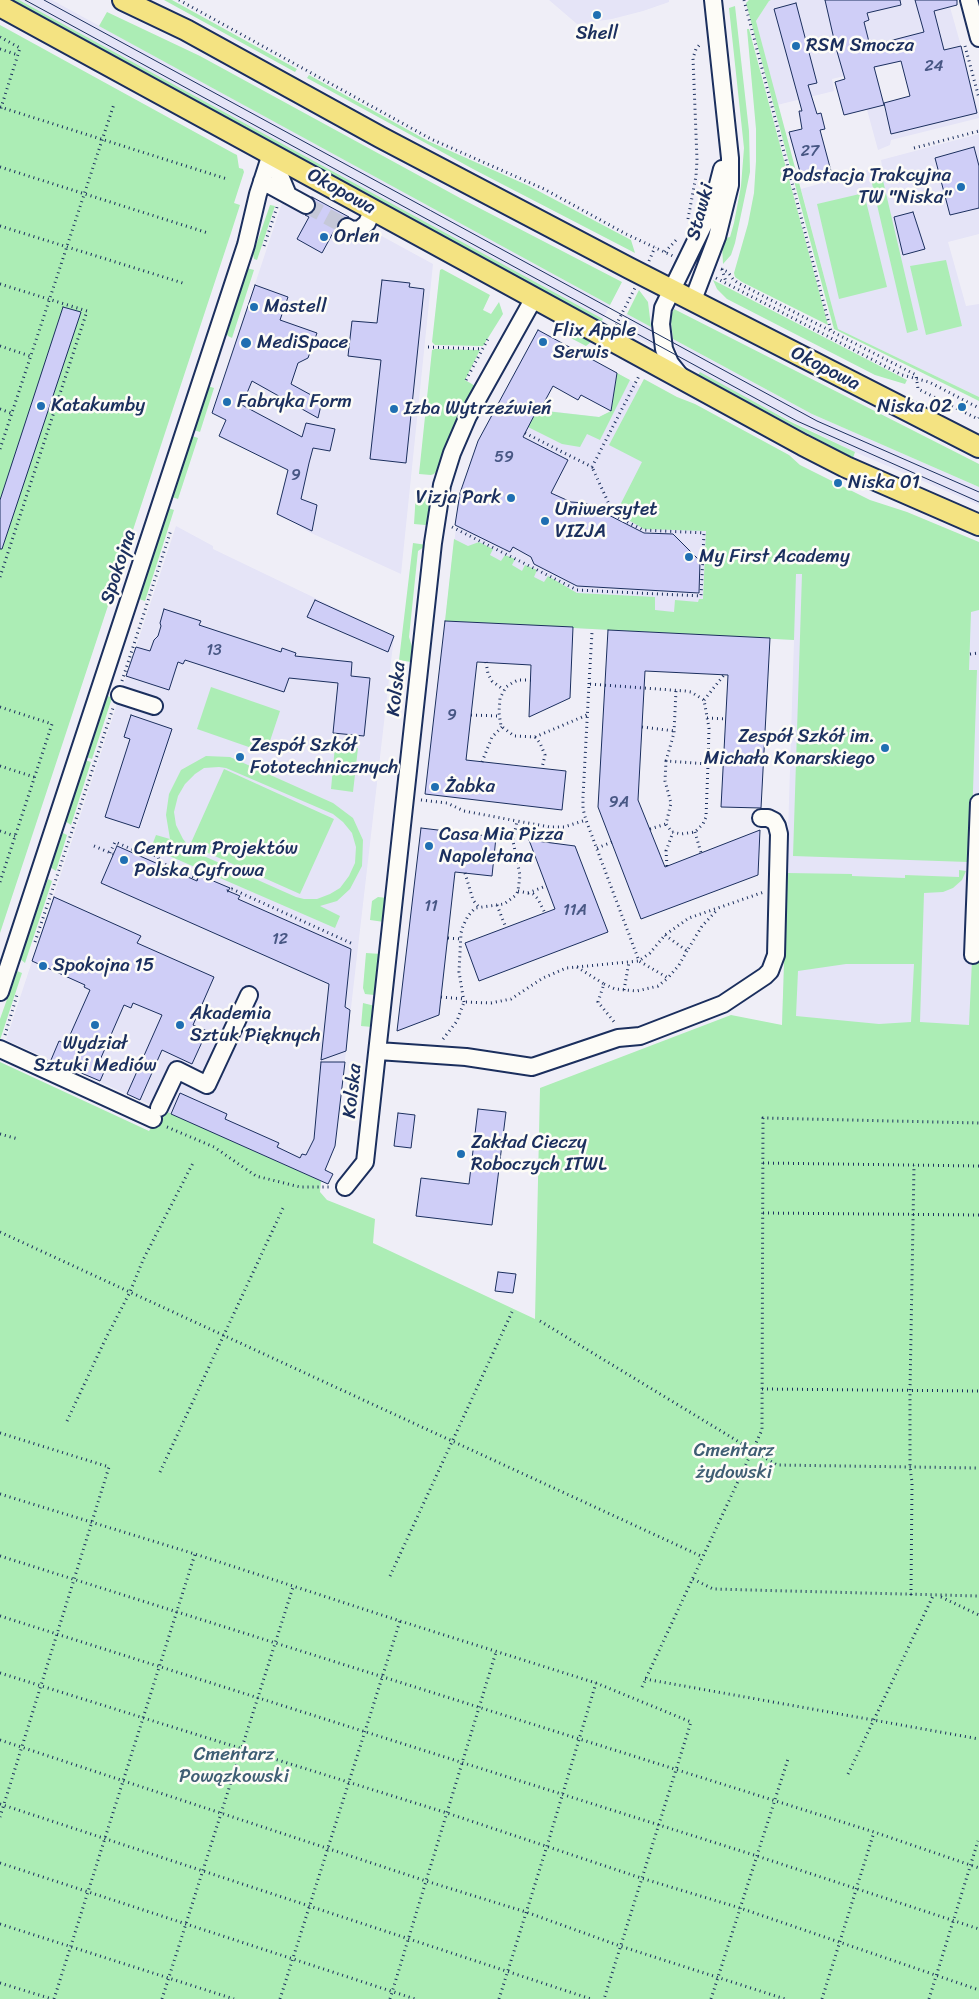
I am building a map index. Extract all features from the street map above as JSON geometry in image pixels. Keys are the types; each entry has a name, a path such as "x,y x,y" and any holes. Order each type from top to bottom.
{"main road":[{"name":"Okopowa","path":"123,0 186,30 380,136 692,300 979,447"},
{"name":"Okopowa","path":"0,6 846,467 979,525"}],"street":[{"name":"Stawki","path":"692,300 707,263 726,205 730,185 727,131 713,0"},
{"path":"968,0 979,38"},
{"name":"Stawki","path":"671,289 695,244 714,200 724,162 727,131"},
{"path":"271,154 296,200"},
{"name":"Spokojna","path":"0,992 246,245 262,181 271,154"},
{"path":"262,181 296,200"},
{"path":"347,227 352,230 360,229 367,223 373,209"},
{"name":"Okopowa","path":"671,289 663,308 660,324 664,349 670,363 682,378"},
{"name":"Kolska","path":"345,1186 366,1162 433,543 442,485 452,453 468,416 534,298"},
{"path":"118,695 154,706"},
{"path":"973,955 979,803"},
{"path":"378,1051 466,1058 532,1067 618,1038 640,1036 723,1004 765,976 770,971 776,955 779,834 778,826 768,818 761,818"},
{"path":"1,1045 156,1114 177,1070 207,1085 249,995"}],"path":[{"path":"179,0 431,139 544,189 626,234 673,256"},
{"path":"744,0 832,331"},
{"path":"0,37 20,48 0,108 227,179"},
{"path":"687,222 697,168 693,58 696,49 701,43"},
{"path":"0,49 18,55"},
{"path":"0,449 114,104"},
{"path":"914,148 979,131"},
{"path":"0,167 208,233"},
{"path":"263,248 278,204 282,202 291,206 296,200"},
{"path":"0,226 186,284"},
{"path":"649,261 655,247"},
{"path":"714,266 728,272 732,279 738,283 916,374 918,389 979,418"},
{"path":"713,276 902,375 929,382 979,408"},
{"path":"0,284 87,311 0,577"},
{"path":"616,326 636,286"},
{"path":"466,380 489,337"},
{"path":"0,346 30,356"},
{"path":"428,347 483,349"},
{"path":"592,467 640,373"},
{"path":"0,410 12,414"},
{"path":"451,526 577,590 701,596 704,533 642,530 614,515 592,467 525,433"},
{"path":"32,950 118,695 172,527"},
{"path":"592,632 583,809 639,961 668,978"},
{"path":"970,654 979,653"},
{"path":"486,662 488,674 492,681 504,690"},
{"path":"666,824 673,832 695,832 703,824 706,817 708,759 707,718 704,700 724,675"},
{"path":"531,680 518,680 506,687 500,698 499,716 502,727 514,736 535,737 587,715"},
{"path":"589,684 691,692 704,700"},
{"path":"666,824 672,803 666,781 666,760 675,730 676,690"},
{"path":"0,707 52,724 0,882"},
{"path":"471,715 499,716"},
{"path":"707,718 726,719"},
{"path":"482,762 492,737 502,727"},
{"path":"642,727 675,730"},
{"path":"535,737 545,755 542,768"},
{"path":"708,759 724,760"},
{"path":"666,760 708,764"},
{"path":"0,766 34,777"},
{"path":"421,800 447,803 464,811 557,827 586,820"},
{"path":"439,1042 454,1028 461,1014 464,1001 459,977 461,939 463,926 471,910 478,906 497,905 509,901 518,891 520,875 513,841 517,821"},
{"path":"650,829 666,824"},
{"path":"0,831 15,836"},
{"path":"667,866 666,851 673,832"},
{"path":"695,832 701,852"},
{"path":"94,846 112,854 115,842 134,850 139,848 158,857 160,862 198,879"},
{"path":"596,848 612,842"},
{"path":"465,873 473,900 478,906"},
{"path":"528,893 546,886"},
{"path":"441,997 491,1003 511,999 554,972 577,966 639,961 665,935 689,918 778,886"},
{"path":"227,891 232,889 353,944"},
{"path":"518,891 533,894 538,899 544,913"},
{"path":"497,905 506,928"},
{"path":"577,966 604,984 624,990 644,990 658,986 674,973 702,926 719,907"},
{"path":"665,935 687,951"},
{"path":"448,938 461,939"},
{"path":"624,990 629,962"},
{"path":"604,984 598,1002 614,1020 618,1038"},
{"path":"1,1045 20,987"},
{"path":"156,1114 174,1131 214,1147 256,1176 300,1187 345,1186"},
{"path":"642,1687 762,1430 763,1118 979,1123"},
{"path":"0,1134 18,1139"},
{"path":"67,1421 130,1292 143,1260 194,1161"},
{"path":"763,1163 979,1166"},
{"path":"911,1595 912,1482 910,1467 910,1391 914,1165"},
{"path":"160,1472 284,1206"},
{"path":"763,1212 979,1215"},
{"path":"0,1232 703,1557"},
{"path":"390,1576 512,1312"},
{"path":"540,1320 777,1465 979,1468"},
{"path":"762,1389 979,1391"},
{"path":"0,1433 109,1467 73,1579 42,1687 2,1805 0,1817"},
{"path":"0,1494 195,1554 400,1622 596,1683 691,1722 604,1999"},
{"path":"0,1983 53,1999 195,1554"},
{"path":"0,1556 874,1832 979,1868"},
{"path":"693,1579 713,1589 979,1596"},
{"path":"162,1999 293,1587"},
{"path":"848,1774 933,1596"},
{"path":"938,1596 979,1615"},
{"path":"0,1616 463,1762 979,1929"},
{"path":"280,1999 400,1622"},
{"path":"390,1999 496,1652"},
{"path":"0,1673 447,1813 641,1878 740,1908 979,1990"},
{"path":"645,1679 979,1739"},
{"path":"499,1999 596,1683"},
{"path":"0,1740 785,1999"},
{"path":"711,1999 788,1759"},
{"path":"2,1805 591,1999"},
{"path":"822,1999 874,1832"},
{"path":"929,1999 978,1841"},
{"path":"0,1864 416,1999"},
{"path":"0,1924 234,1999"}],"shaded area":[{"path":"19,0 52,0 610,305 603,319"},
{"name":"Shell","path":"549,0 669,0 669,2 612,19 577,24"},
{"path":"948,0 961,46 875,68 885,112 888,119 975,98 979,118 891,140 890,145 878,150 857,73 832,79 834,91 777,105 756,21 769,1"},
{"path":"979,134 979,234 948,242 966,306 979,304 979,397 838,329 801,189 882,166 881,160"},
{"path":"288,185 433,264 401,574 311,533 296,524 309,463 212,413"},
{"path":"627,314 653,328 655,347 619,328"},
{"path":"671,338 812,414 979,487 979,505 855,452 765,408 682,363"},
{"path":"617,373 979,556 979,1045 782,1025 794,640 445,621 460,493 478,441 498,405 599,417 611,411"},
{"path":"176,526 213,546 213,549 394,636 335,1146 321,1181 6,1040"}],"green space":[{"path":"13,0 19,0 603,319 601,322"},
{"path":"164,0 172,0 297,69 295,72"},
{"path":"749,0 771,0 756,21 838,329 979,397 979,401 834,329 746,3"},
{"path":"735,6 749,131 750,172 735,243 731,255 723,264 722,244 726,238 730,237 734,223 741,186 744,148 729,8"},
{"path":"107,12 200,56 460,198 622,282 610,305 99,26"},
{"path":"0,25 237,155 239,168 243,169 244,172 234,203 240,205 0,933"},
{"path":"747,29 749,29 828,325 735,277 734,273 748,224 754,193 756,161 756,129"},
{"path":"309,75 428,141 529,186 631,240 635,253 473,169 307,78"},
{"path":"881,172 918,330 907,333 870,175"},
{"path":"864,193 887,287 839,299 817,204"},
{"path":"270,205 275,206 257,260 254,259 253,254"},
{"path":"946,260 962,326 926,335 910,266"},
{"path":"247,268 254,270 232,338 226,333"},
{"path":"442,269 490,295 483,310 491,314 499,302 503,314 483,346 435,345 432,342 440,270"},
{"path":"713,280 907,380 905,384 875,375 727,299 717,289"},
{"path":"639,290 648,302 651,327 627,314"},
{"path":"674,309 979,464 979,487 812,414 673,339 671,321"},
{"path":"566,329 591,342 586,346 563,334"},
{"path":"432,350 480,350 465,380 477,387 446,448 438,470 431,475 419,474"},
{"path":"700,372 791,422 855,452 853,458 698,375"},
{"path":"617,373 630,380 600,440 587,434 580,447 562,444 528,427 537,410 599,417 611,411"},
{"path":"644,379 677,397 695,404 789,455 800,465 870,500 907,512 979,542 979,610 971,612 969,670 977,670 971,851 968,862 793,856 802,574 796,574 794,640 445,621 454,539 468,546 479,542 493,549 490,555 501,561 505,555 515,559 512,565 522,571 525,565 537,570 534,577 544,582 548,576 577,593 655,597 655,610 674,612 675,600 698,602 699,599 703,599 706,531 644,529 616,513 642,462 609,445"},
{"path":"208,386 214,388 200,432 194,430"},
{"path":"192,436 198,438 178,499 172,497"},
{"path":"416,492 429,494 432,498 429,524 414,524"},
{"path":"168,508 174,510 145,601 139,599"},
{"path":"413,543 427,545 418,551 409,637 414,653 414,659 411,662 399,660"},
{"path":"211,687 280,711 266,753 197,729"},
{"path":"108,696 112,698 92,759 86,757"},
{"path":"335,746 358,748 353,792 331,789"},
{"path":"206,756 230,757 333,803 353,818 363,840 362,866 350,889 337,901 320,906 340,916 335,928 151,848 156,835 170,839 166,815 169,794 181,770","holes":["204,768 226,768 333,814 343,822 352,833 356,847 355,863 349,876 340,888 317,899 296,897 197,853 190,848 176,825 174,812 178,796 185,784"]},
{"path":"85,760 91,762 71,825 65,821"},
{"path":"224,769 334,819 300,894 190,845"},
{"path":"63,833 67,835 56,871 50,867"},
{"path":"959,870 966,871 962,880 953,888 943,892 924,893 920,1022 969,1025 972,960 979,956 979,1999 0,1999 0,1062 149,1131 163,1110 321,1181 320,1192 327,1200 375,1219 373,1243 535,1319 540,1088 731,1015 782,1025 787,873 852,874 852,876 905,878 905,875 959,877","holes":["846,964 914,964 911,1022 879,1024 796,1016 798,971"]},
{"path":"48,879 52,881 25,963 20,959"},
{"path":"378,897 387,898 384,922 370,920 372,901"},
{"path":"366,953 381,954 376,993 374,995 365,994 363,988"},
{"path":"17,971 22,973 0,1040 0,1019"},
{"path":"363,1003 375,1006 372,1027 361,1026"}],"building":[{"path":"825,0 900,0 901,5 867,13 869,20 864,22 870,46 924,32 915,0 957,0 957,5 934,11 944,50 961,46 977,113 891,134 884,103 910,96 901,61 874,67 884,105 844,115 835,82 845,79"},
{"path":"796,3 817,83 808,85 817,114 821,113 825,129 820,130 831,171 802,179 789,132 802,129 799,111 802,111 774,9"},
{"name":"Podstacja Trakcyjna TW \"Niska\"","path":"974,147 979,166 979,208 950,215 935,158"},
{"path":"312,197 349,217 339,221 337,227 340,234 334,231 322,253 297,239 309,217 305,215 311,214 315,209 316,204"},
{"path":"913,212 925,249 903,255 894,217"},
{"name":"Izba Wytrzeźwień","path":"382,280 410,283 409,287 424,289 406,463 370,459 381,360 348,356 352,321 377,323"},
{"path":"255,285 288,297 280,320 317,333 308,358 298,363 291,384 322,401 318,418 252,381 242,405 302,437 306,423 335,429 330,451 313,448 309,463 301,499 317,505 312,531 277,514 288,470 219,436 226,420 212,413"},
{"name":"Katakumby","path":"63,307 81,312 2,549 0,549 0,500"},
{"name":"Vizja Park","path":"538,330 617,373 611,411 581,395 578,400 553,386 540,410 537,410 523,437 568,460 551,493 571,502 585,503 644,533 673,534 700,561 699,593 577,586 534,564 531,557 513,547 510,552 455,525 460,493 478,441"},
{"path":"315,600 394,636 388,652 307,617"},
{"path":"164,609 201,621 199,625 281,652 282,648 296,653 295,656 352,662 351,676 370,678 364,736 333,733 338,683 289,678 284,692 185,660 183,664 178,662 169,690 126,676 136,647 150,651 154,640 158,636"},
{"path":"445,621 573,627 570,698 529,717 531,665 477,662 466,760 566,771 562,810 425,794"},
{"path":"608,630 770,638 761,808 721,807 728,675 645,671 638,800 665,867 760,830 758,875 641,919 598,807"},
{"path":"131,715 172,729 139,828 105,817 130,739 124,737"},
{"path":"421,828 496,837 492,876 455,872 439,1015 397,1031"},
{"path":"529,840 575,846 608,932 479,981 465,943 555,909"},
{"path":"117,846 197,881 199,875 230,888 228,891 240,896 238,899 351,949 345,1007 350,1010 346,1051 321,1060 329,984 101,883"},
{"path":"54,897 141,936 137,943 214,977 193,1025 207,1031 192,1064 162,1050 140,1100 127,1094 162,1015 133,1003 131,1008 124,1005 100,1060 108,1063 100,1081 51,1060 59,1041 66,1044 90,990 84,987 85,985 32,961"},
{"path":"321,1062 345,1062 335,1146 325,1170 333,1174 328,1184 171,1114 180,1093 227,1114 225,1119 279,1143 277,1147 300,1158 302,1154 306,1155 314,1139"},
{"path":"478,1109 506,1112 492,1225 416,1216 421,1178 469,1184"},
{"path":"398,1113 415,1115 411,1148 394,1146"},
{"path":"498,1272 516,1274 513,1293 495,1291"}],"tunnel":[{"path":"306,205 347,227"}],"tram line":[{"path":"25,0 797,421 979,502"},
{"path":"44,0 817,421 979,492"}],"place":[{"name":"Shell","path":"597,15"},
{"name":"RSM Smocza","path":"796,46"},
{"name":"Podstacja Trakcyjna TW \"Niska\"","path":"961,187"},
{"name":"Orlen","path":"324,237"},
{"name":"Mastell","path":"254,307"},
{"name":"Flix Apple Serwis","path":"543,342"},
{"name":"MediSpace","path":"246,343"},
{"name":"Fabryka Form","path":"227,402"},
{"name":"Katakumby","path":"41,406"},
{"name":"Niska 02","path":"962,407"},
{"name":"Izba Wytrzeźwień","path":"394,409"},
{"name":"Niska 01","path":"838,483"},
{"name":"Vizja Park","path":"511,498"},
{"name":"Uniwersytet VIZJA","path":"545,521"},
{"name":"My First Academy","path":"689,557"},
{"name":"Zespół Szkół im. Michała Konarskiego","path":"885,748"},
{"name":"Zespół Szkół Fototechnicznych","path":"240,757"},
{"name":"Żabka","path":"435,787"},
{"name":"Casa Mia Pizza Napoletana","path":"429,846"},
{"name":"Centrum Projektów Polska Cyfrowa","path":"124,860"},
{"name":"Spokojna 15","path":"43,966"},
{"name":"Wydział Sztuki Mediów","path":"95,1025"},
{"name":"Akademia Sztuk Pięknych","path":"180,1025"},
{"name":"Zakład Cieczy Roboczych ITWL","path":"461,1154"}],"park label":[{"name":"Cmentarz żydowski","path":"734,1462"},
{"name":"Cmentarz Powązkowski","path":"234,1766"}]}
